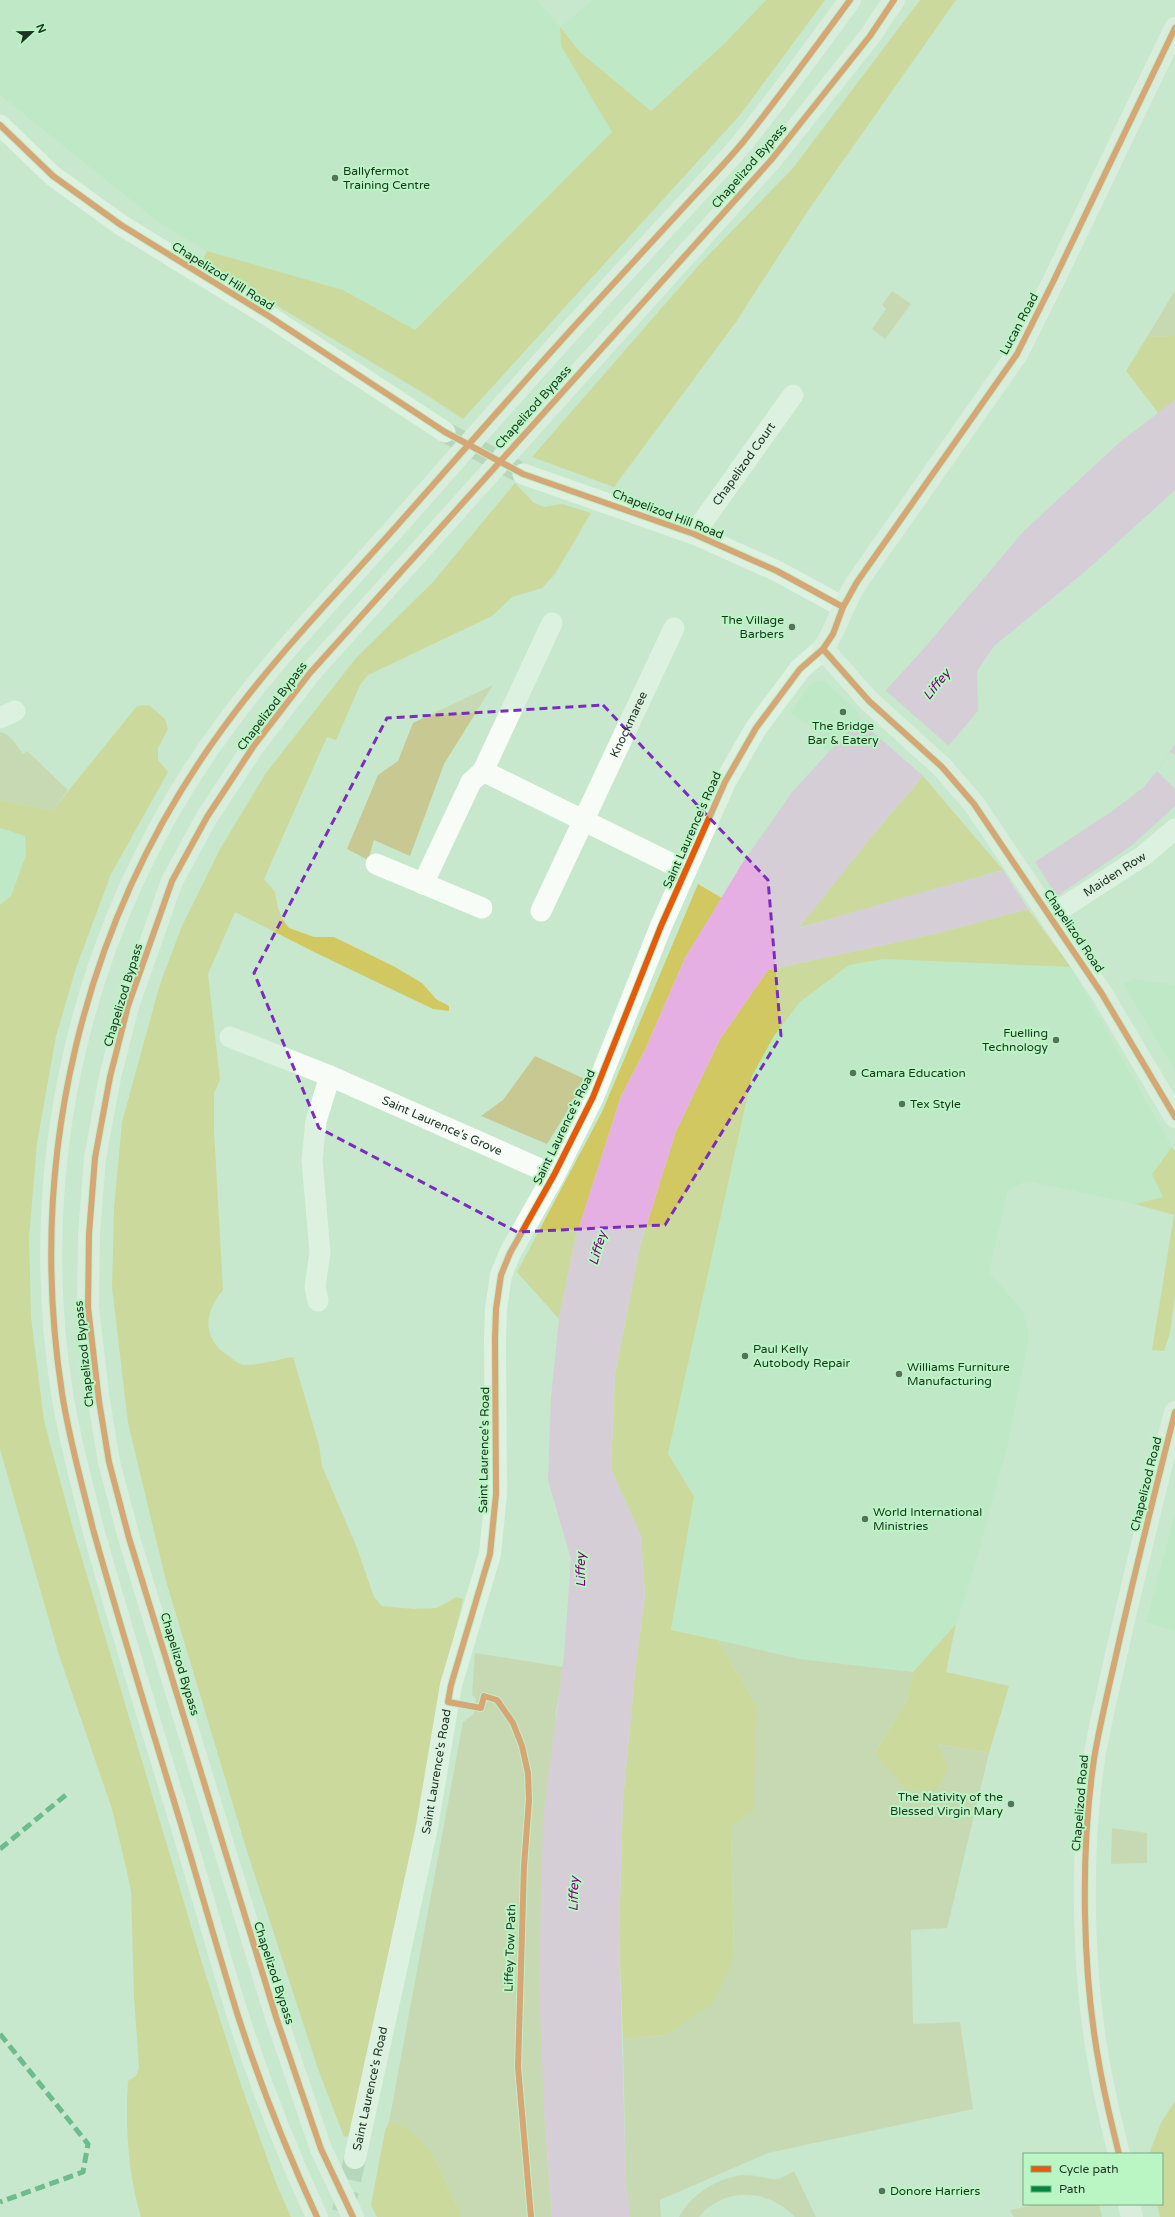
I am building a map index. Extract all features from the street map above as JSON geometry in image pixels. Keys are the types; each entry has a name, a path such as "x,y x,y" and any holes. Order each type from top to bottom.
{"main road":[{"name":"Chapelizod Bypass","path":"317,2217 292,2162 240,2020 110,1591 82,1485 62,1396 52,1307 51,1226 55,1162 68,1076 89,997 117,919 147,848 178,794 221,731 265,674 330,600 574,327 739,147 808,58 850,0"},
{"name":"Chapelizod Bypass","path":"353,2217 321,2149 272,2002 129,1538 109,1462 99,1401 88,1307 89,1234 95,1158 110,1077 128,1006 172,881 207,817 253,747 310,673 772,158 870,36 894,0"},
{"name":"Lucan Road","path":"843,607 857,582 1017,354 1175,28"},
{"name":"Saint Laurence's Road","path":"823,649 833,634 843,607"},
{"name":"Chapelizod Road","path":"823,649 869,701 942,767 974,804 1102,994 1175,1117"},
{"name":"Chapelizod Road","path":"1119,2153 1100,2069 1092,2013 1085,1899 1088,1817 1094,1760 1102,1721 1139,1557 1175,1412"},
{"path":"1129,2205 1132,2217"}],"street":[{"name":"Chapelizod Hill Road","path":"0,125 54,176 121,225 267,315 445,432"},
{"name":"Chapelizod Court","path":"694,534 793,396"},
{"name":"Chapelizod Hill Road","path":"523,474 694,534 777,571 843,607"},
{"path":"423,884 471,782 483,771 552,623"},
{"name":"Knockmaree","path":"541,911 674,628"},
{"name":"Saint Laurence's Road","path":"355,2158 427,1827 451,1685 490,1554 496,1494 496,1309 501,1275 510,1253 554,1175 593,1097 661,926 725,782 756,728 800,669 823,649"},
{"path":"483,771 686,871"},
{"name":"Maiden Row","path":"1047,912 1143,856 1175,829"},
{"path":"376,864 482,908"},
{"name":"Saint Laurence's Grove","path":"230,1037 330,1076 554,1175"},
{"path":"318,1302 315,1287 320,1252 312,1160 316,1121 330,1076"}],"highlighted area":[{"path":"603,705 768,880 781,1036 665,1225 517,1232 319,1128 254,973 387,718"}],"shaded area":[{"name":"Ballyfermot Training Centre","path":"0,0 537,0 560,27 593,0 766,0 726,42 651,111 580,52 560,28 561,46 613,132 415,330 343,290 207,251 161,224 0,95"},
{"path":"766,0 825,0 740,115 463,419 425,394 202,261 207,251 343,290 415,330 612,132 561,46 560,27 580,52 651,111 726,42"},
{"path":"920,0 956,0 807,212 736,322 614,487 532,457 700,264 793,168"},
{"path":"1175,290 1175,336 1147,337"},
{"path":"892,291 911,304 885,339 872,329 886,309 882,305"},
{"path":"1175,336 1175,400 1159,414 1126,371 1147,337"},
{"path":"515,483 533,502 544,507 562,504 591,513 555,574 542,588 512,597 492,616 368,675 360,685 336,740 327,737 264,879 275,892 278,908 283,920 289,928 314,937 334,937 395,967 422,983 436,999 449,1006 449,1011 433,1009 235,912 208,974 220,1080 214,1093 214,1131 223,1290 216,1299 209,1317 208,1326 210,1334 214,1343 221,1350 236,1362 243,1365 293,1357 319,1445 322,1466 357,1548 374,1597 382,1606 414,1609 437,1608 456,1597 463,1599 450,1654 419,1824 351,2135 344,2137 318,2069 246,1848 166,1581 128,1423 112,1287 114,1208 122,1122 160,984 182,926 220,849 266,773 356,658 433,582"},
{"path":"824,681 859,712 859,720 828,753 820,743 824,739 819,732 790,713 810,685 816,682"},
{"path":"493,685 444,764 410,856 374,840 368,860 347,849 378,775 398,761 413,723"},
{"path":"149,705 165,719 168,729 158,748 158,760 168,772 111,874 76,968 56,1036 37,1143 29,1238 31,1317 44,1421 72,1525 202,1963 241,2085 276,2183 291,2217 141,2217 130,2167 127,2132 128,2081 136,2076 139,2068 134,1996 131,1891 112,1809 59,1655 0,1449 0,905 11,896 26,855 25,836 0,828 0,800 52,811 137,706"},
{"path":"0,732 10,737 23,754 27,751 68,790 52,811 0,800"},
{"path":"923,776 1003,870 798,928 872,836"},
{"path":"0,800 52,811 0,932"},
{"path":"698,884 722,898 685,958 645,1050 621,1096 575,1240 559,1319 517,1272 602,1112"},
{"path":"1028,909 1071,967 883,959 849,965 800,1002 774,1036 752,1076 668,1454 694,1496 671,1630 717,1640 757,1706 753,1811 731,1826 734,1958 712,2004 666,2035 623,2039 619,1935 623,1800 636,1663 645,1597 641,1536 611,1469 615,1374 640,1246 676,1131 720,1039 768,970 934,934"},
{"path":"883,959 1071,967 1172,1147 1152,1174 1164,1197 1135,1204 1027,1181 1008,1190 989,1272 1024,1312 1029,1339 1008,1444 976,1563 956,1624 913,1672 800,1659 671,1630 694,1496 668,1454 752,1076 774,1036 800,1002 849,965"},
{"path":"1134,979 1175,985 1175,1070 1123,984"},
{"path":"535,1056 587,1080 547,1144 481,1116 503,1100"},
{"path":"1172,1147 1175,1152 1175,1295 1170,1333 1164,1351 1152,1350 1174,1215 1135,1204 1163,1197 1152,1174"},
{"path":"1175,1514 1175,1631 1146,1622"},
{"path":"956,1624 946,1672 1009,1686 989,1753 937,1744 949,1769 937,1790 905,1789 875,1753 907,1700 913,1672"},
{"path":"717,1640 800,1659 913,1672 907,1700 875,1753 937,1744 989,1753 947,1928 911,1930 913,2024 960,2022 973,2109 768,2153 660,2200 661,2217 630,2217 626,2186 623,2039 666,2035 734,1958 731,1825 757,1706"},
{"path":"475,1653 563,1667 556,1713 544,2110 552,2217 462,2217 432,2153 389,2122 463,1722 474,1714 476,1699 472,1695"},
{"path":"1112,1828 1147,1833 1147,1863 1111,1864"},
{"path":"1175,2101 1175,2217 1160,2217 1157,2205 1163,2205 1163,2153 1149,2153 1161,2123"},
{"path":"389,2122 408,2128 432,2153 462,2217 377,2217 371,2205 385,2131"},
{"path":"794,2171 816,2217 795,2217 772,2201 747,2195 734,2196 721,2200 709,2207 699,2217 679,2217 691,2200 699,2193 717,2182 737,2176 747,2175 777,2179"},
{"path":"1032,2205 1099,2205 1102,2217 1014,2217 1010,2210"}],"water":[{"name":"Liffey","path":"1175,400 1175,490 1087,570 994,646 977,671 978,711 872,836 799,928 926,891 1035,862 1111,812 1144,787 1175,744 1175,806 1131,846 1057,896 1028,909 934,934 768,970 720,1039 676,1131 640,1246 615,1374 611,1469 641,1536 645,1597 636,1663 623,1800 619,1935 626,2186 630,2217 552,2217 544,2110 539,1981 543,1820 564,1656 571,1559 548,1480 551,1398 559,1319 575,1240 621,1096 645,1050 685,958 743,862 793,791 920,653 1024,531 1120,442"}],"pier":[{"path":"885,690 949,746 923,776 859,720"},
{"path":"1170,752 1175,755 1175,789 1157,771"},
{"path":"1035,862 1057,896 1028,909 1003,870"}],"tunnel":[{"path":"445,432 523,474"},
{"path":"343,2212 355,2158"}],"marked path":[{"path":"0,1849 67,1794"},
{"path":"0,2034 88,2144 83,2172 0,2202"}],"cycle path":[{"path":"317,2217 274,2118 238,2016 111,1593 93,1529 68,1427 62,1393 53,1305 52,1218 60,1132 76,1046 100,963 132,882 173,805 221,731 262,678 305,628 556,346 736,151 784,90 850,0"},
{"path":"353,2217 321,2149 276,2017 129,1538 109,1462 99,1401 88,1307 89,1234 95,1158 110,1077 128,1006 172,881 207,817 253,747 310,673 772,159 870,36 894,0"},
{"name":"Liffey Tow Path","path":"531,2217 518,2067 524,1866 529,1800 528,1773 522,1746 513,1723 497,1700 484,1696 481,1708 448,1702 451,1685 490,1554 496,1494 496,1309 501,1275 510,1253 554,1175 593,1097 661,926 725,782 756,728 800,669 823,649 833,634 843,607 857,582 1017,354 1175,28"},
{"path":"0,125 53,176 121,225 267,315 445,432 523,474 694,534 777,571 843,607"},
{"path":"823,649 869,701 942,767 974,804 1102,994 1175,1117"},
{"path":"1119,2153 1100,2069 1090,1994 1086,1954 1086,1834 1094,1759 1102,1718 1138,1561 1175,1412"}],"place":[{"name":"Ballyfermot Training Centre","path":"335,178"},
{"name":"The Village Barbers","path":"792,627"},
{"name":"The Bridge Bar & Eatery","path":"843,712"},
{"name":"Fuelling Technology","path":"1056,1040"},
{"name":"Camara Education","path":"853,1073"},
{"name":"Tex Style","path":"902,1104"},
{"name":"Paul Kelly Autobody Repair","path":"745,1356"},
{"name":"Williams Furniture Manufacturing","path":"899,1374"},
{"name":"World International Ministries","path":"865,1519"},
{"name":"The Nativity of the Blessed Virgin Mary","path":"1011,1804"},
{"name":"Donore Harriers","path":"882,2191"}]}
